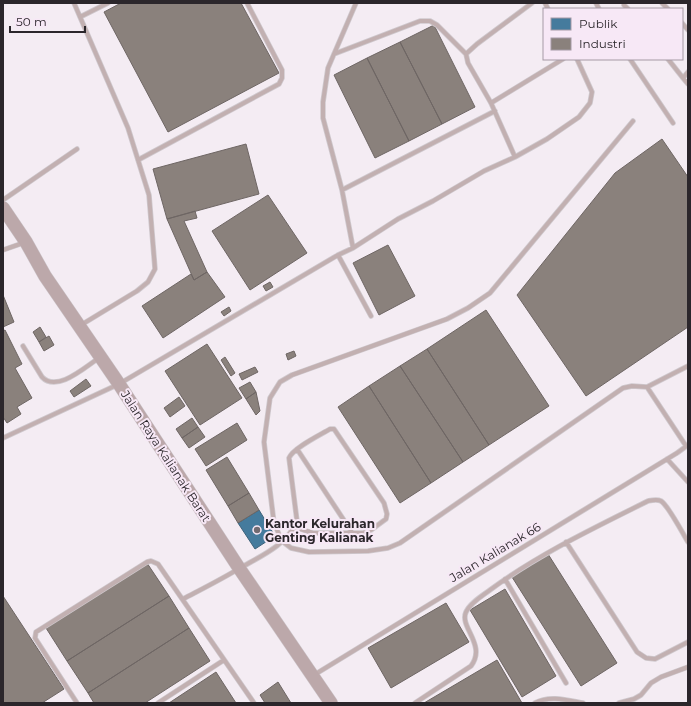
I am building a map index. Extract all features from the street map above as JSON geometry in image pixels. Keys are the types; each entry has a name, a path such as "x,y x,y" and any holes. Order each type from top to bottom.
{"highway":[{"name":"Jalan Raya Kalianak Barat","path":"3,208 26,242 45,276 119,384 331,703"}],"lane":[{"path":"74,3 128,128 149,195 155,269 148,282 137,292 79,325"},
{"path":"80,17 108,3"},
{"path":"138,160 279,84 282,78 282,70 247,3"},
{"path":"353,248 342,190 323,118 325,84 328,68 356,3"},
{"path":"466,54 532,3"},
{"path":"624,5 627,8"},
{"path":"334,54 420,22 430,21 437,25 466,54 468,63 492,103 515,157"},
{"path":"492,103 561,60"},
{"path":"3,438 119,384 338,255 353,248 398,219 434,201 484,171 515,157 547,139 579,116 590,103 592,92 576,60"},
{"path":"631,60 673,123"},
{"path":"669,60 688,84"},
{"path":"683,78 688,72"},
{"path":"342,190 495,111"},
{"path":"633,121 490,293 468,308 447,319 292,375 280,382 270,398 264,442 274,524 282,542 291,548 309,552 368,551 388,548 400,543 623,388 632,386 647,387 688,366"},
{"path":"3,200 77,149"},
{"path":"3,250 26,242"},
{"path":"338,255 371,316"},
{"path":"23,346 42,377 52,383 62,382 100,357"},
{"path":"647,387 687,445"},
{"path":"183,599 268,552 282,542 297,521 289,458 290,454 330,429 334,429 384,503 388,514 386,519 367,532 353,534 313,533 294,527"},
{"name":"Jalan Kalianak 66","path":"312,676 687,445"},
{"path":"297,449 353,534"},
{"path":"668,458 688,482"},
{"path":"415,703 471,666 475,661 477,650 465,620 465,613 472,604 505,579 566,542 648,500 658,500 665,504 688,542"},
{"path":"566,542 637,652 646,658 655,659 688,642"},
{"path":"75,702 35,638 36,632 149,561 158,564 254,703"},
{"path":"505,579 566,682"},
{"path":"158,703 224,660"},
{"path":"619,703 634,699 651,683 661,677 688,667"},
{"path":"535,703 544,699 551,699 583,703"}],"building: Publik":[{"name":"Kantor Kelurahan Genting Kalianak","path":"259,510 275,536 255,549 238,523"}],"building: Industri":[{"path":"121,3 241,3 279,73 168,132 104,12"},
{"path":"434,25 475,107 442,124 400,42"},
{"path":"400,42 442,124 409,141 367,58"},
{"path":"367,58 409,141 375,158 334,75"},
{"path":"662,139 688,177 688,327 586,396 517,295 615,173"},
{"path":"246,144 259,194 167,219 153,169"},
{"path":"268,195 307,253 250,290 212,231"},
{"path":"195,211 197,218 184,221 207,272 194,280 167,219"},
{"path":"388,245 415,296 379,315 353,263"},
{"path":"207,272 225,297 163,338 142,306 191,274 194,280"},
{"path":"270,282 273,287 266,291 263,286"},
{"path":"3,295 14,322 3,327"},
{"path":"229,307 231,311 224,316 221,312"},
{"path":"486,310 549,406 489,445 427,349"},
{"path":"40,327 46,337 39,342 33,332"},
{"path":"5,330 22,364 15,368 32,398 17,407 21,414 7,423 3,417 3,331"},
{"path":"49,336 54,345 44,351 39,342"},
{"path":"207,344 242,398 200,425 165,371"},
{"path":"427,349 489,445 463,462 400,366"},
{"path":"294,351 296,356 288,360 286,354"},
{"path":"225,357 235,373 231,376 221,360"},
{"path":"400,366 463,462 431,483 369,386"},
{"path":"255,367 258,372 242,380 239,374"},
{"path":"86,379 91,386 74,397 70,391"},
{"path":"250,382 256,392 246,399 239,388"},
{"path":"369,386 431,483 400,503 338,407"},
{"path":"256,392 260,411 256,415 246,399"},
{"path":"179,397 185,406 170,417 164,408"},
{"path":"192,418 198,427 182,438 176,429"},
{"path":"237,423 247,440 206,466 195,449"},
{"path":"198,427 205,437 189,448 182,438"},
{"path":"227,457 249,493 228,506 206,470"},
{"path":"249,493 259,510 238,523 228,506"},
{"path":"548,554 617,663 581,686 512,577"},
{"path":"147,563 169,596 67,661 46,628"},
{"path":"505,589 556,676 522,697 470,610"},
{"path":"3,596 64,689 42,703 3,703"},
{"path":"169,596 189,628 88,693 67,661"},
{"path":"446,603 469,642 391,688 368,648"},
{"path":"189,628 210,661 145,703 94,703 88,693"},
{"path":"497,660 522,703 424,703"},
{"path":"216,672 236,703 169,703"},
{"path":"278,682 291,703 265,703 260,695"}],"place":[{"name":"Kantor Kelurahan Genting Kalianak","path":"257,530"}]}
